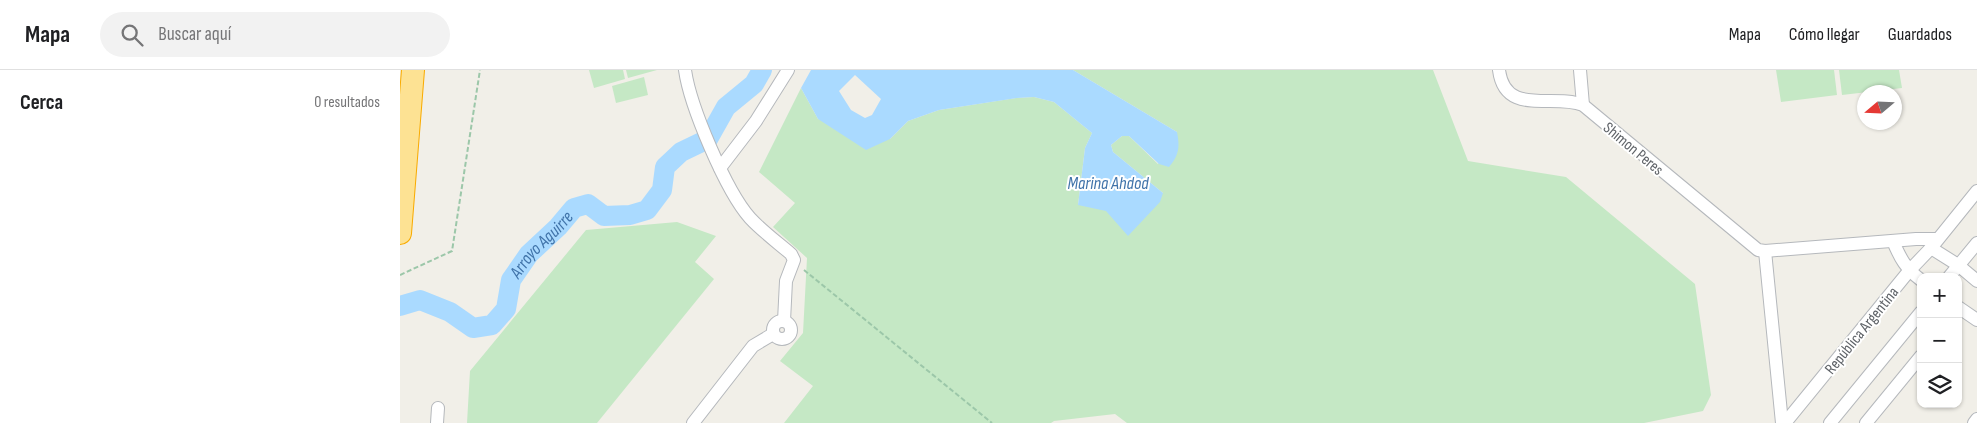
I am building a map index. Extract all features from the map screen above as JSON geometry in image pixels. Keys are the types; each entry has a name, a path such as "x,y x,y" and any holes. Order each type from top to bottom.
{"highway":[{"path":"400,233 414,70"}],"street":[{"path":"685,70 686,82 710,147 732,190 750,218 791,254 794,260 786,281 784,321 774,325 773,334 753,346 693,423"},
{"path":"720,168 756,121 788,70"},
{"name":"Shimon Peres","path":"1499,70 1506,90 1520,99 1568,101 1583,105 1750,245 1758,250 1765,251"},
{"path":"1580,70 1583,105"},
{"name":"República Argentina","path":"1783,423 1977,191"},
{"path":"1783,423 1765,251 1916,239 1934,244 1977,280"},
{"path":"1894,241 1901,260 1909,271 1917,277"},
{"path":"1952,273 1977,243"},
{"path":"1962,310 1977,320"},
{"path":"1830,423 1917,317"},
{"path":"1866,423 1917,361"},
{"path":"437,423 438,408"},
{"path":"1974,423 1977,419"}],"path":[{"path":"400,274 452,250 480,70"},
{"path":"794,260 796,264 992,423"}],"green space":[{"path":"589,70 623,70 625,79 594,88"},
{"path":"626,70 657,70 628,78"},
{"path":"1073,70 1433,70 1468,161 1566,177 1695,284 1711,395 1703,411 1644,423 1127,423 1115,414 1054,421 1051,423 784,423 813,386 780,361 803,333 807,258 773,227 795,203 759,172 801,88 818,119 890,139 908,121 939,110 1016,98 1034,97 1054,102 1092,133 1085,148 1078,205 1163,193 1113,152 1111,145 1122,136 1129,136 1158,164 1177,132"},
{"path":"1776,70 1834,70 1837,95 1781,102"},
{"path":"1839,70 1899,70 1902,85 1857,85 1857,93 1842,95"},
{"path":"644,77 648,95 616,103 612,86"},
{"path":"677,222 716,236 695,262 714,279 597,423 467,423 470,371 586,230"}],"water":[{"name":"Marina Ahdod","path":"811,70 1073,70 1177,132 1178,151 1169,167 1159,164 1129,136 1122,136 1111,145 1113,152 1163,193 1160,202 1128,236 1106,211 1078,205 1085,148 1092,133 1054,102 1034,97 1017,98 939,110 908,121 890,139 866,150 818,119 801,88","holes":["855,75 881,99 872,115 865,118 851,110 839,91"]}],"waterway":[{"name":"Arroyo Aguirre","path":"400,306 420,300 450,312 473,328 492,325 506,309 511,280 529,254 558,227 574,208 588,204 604,216 630,215 647,210 662,190 665,167 681,152 708,139 726,107 754,84 762,70"}]}
